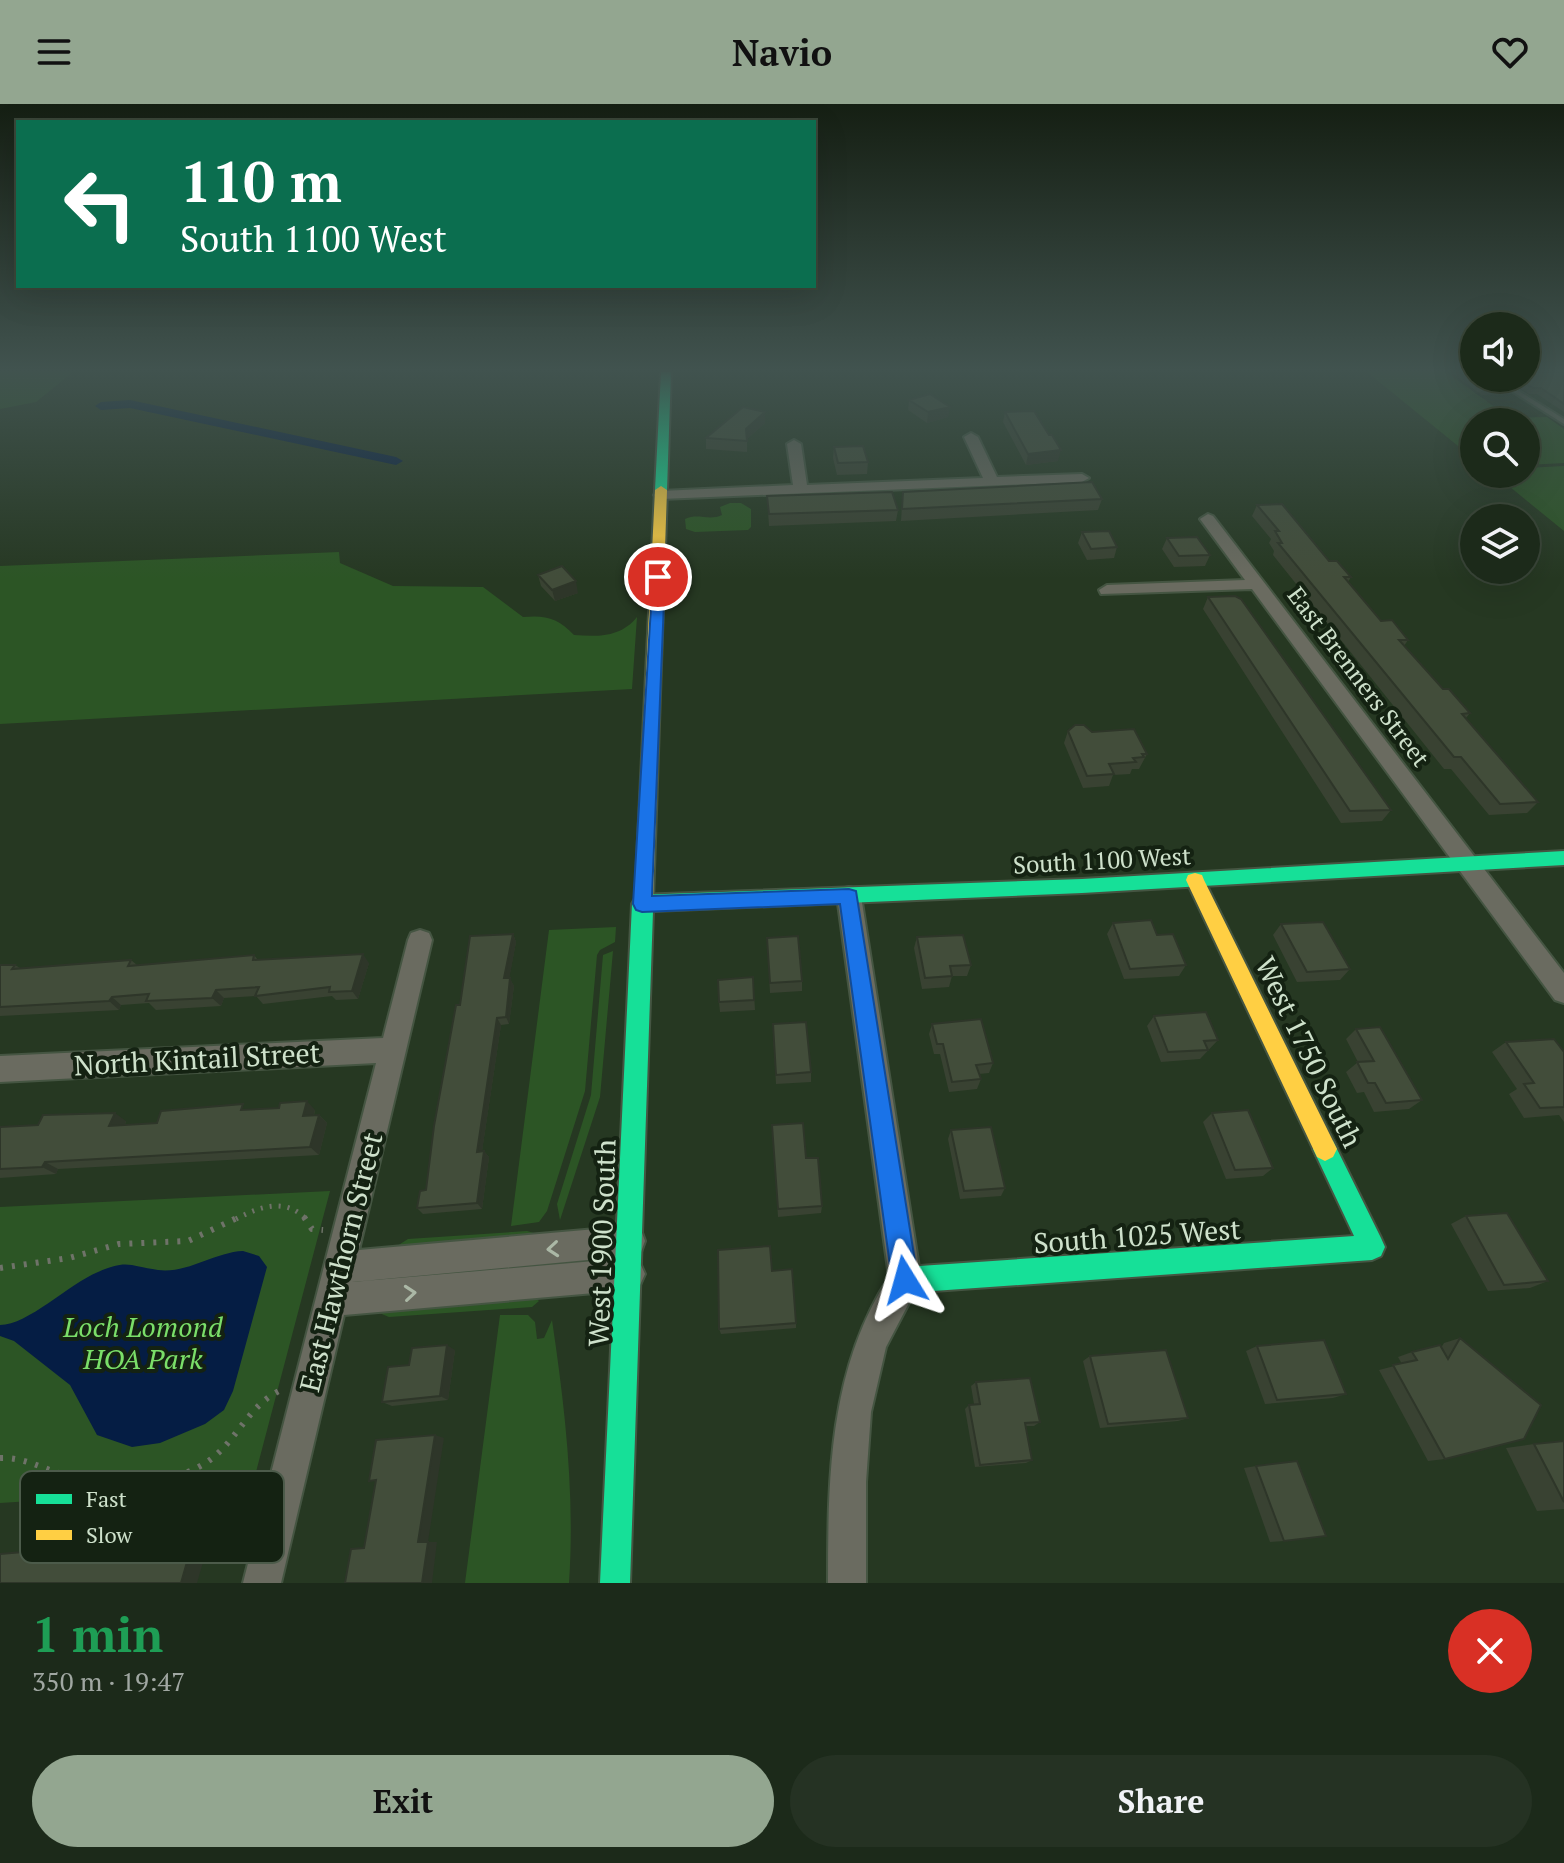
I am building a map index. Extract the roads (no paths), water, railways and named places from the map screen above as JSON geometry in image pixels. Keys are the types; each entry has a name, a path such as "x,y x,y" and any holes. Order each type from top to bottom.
{"street":[{"name":"West 1900 South","path":"615,1583 663,441"},
{"path":"973,441 992,481"},
{"path":"794,444 801,489"},
{"path":"661,495 1082,478"},
{"name":"East Brenners Street","path":"1208,519 1564,992"},
{"path":"1107,590 1257,584"},
{"name":"South 1100 West","path":"642,904 1195,880 1564,858"},
{"name":"West 1750 South","path":"1195,880 1372,1247"},
{"path":"847,1583 846,1497 863,1371 882,1319 905,1280 849,896"},
{"name":"East Hawthorn Street","path":"284,1494 420,940"},
{"name":"North Kintail Street","path":"0,1069 393,1050"},
{"path":"340,1267 630,1241"},
{"name":"South 1025 West","path":"905,1280 1372,1247"},
{"path":"332,1300 629,1274"},
{"name":"East Hawthorn Street","path":"262,1583 267,1563"}],"water":[{"path":"243,1251 259,1256 267,1267 233,1391 224,1410 205,1424 160,1443 132,1447 97,1435 70,1385 14,1341 0,1336 0,1325 23,1318 108,1268 128,1265 158,1270 180,1269"}],"waterway":[{"path":"303,441 396,461"}],"park label":[{"name":"Loch Lomond HOA Park","path":"143,1343"}]}
